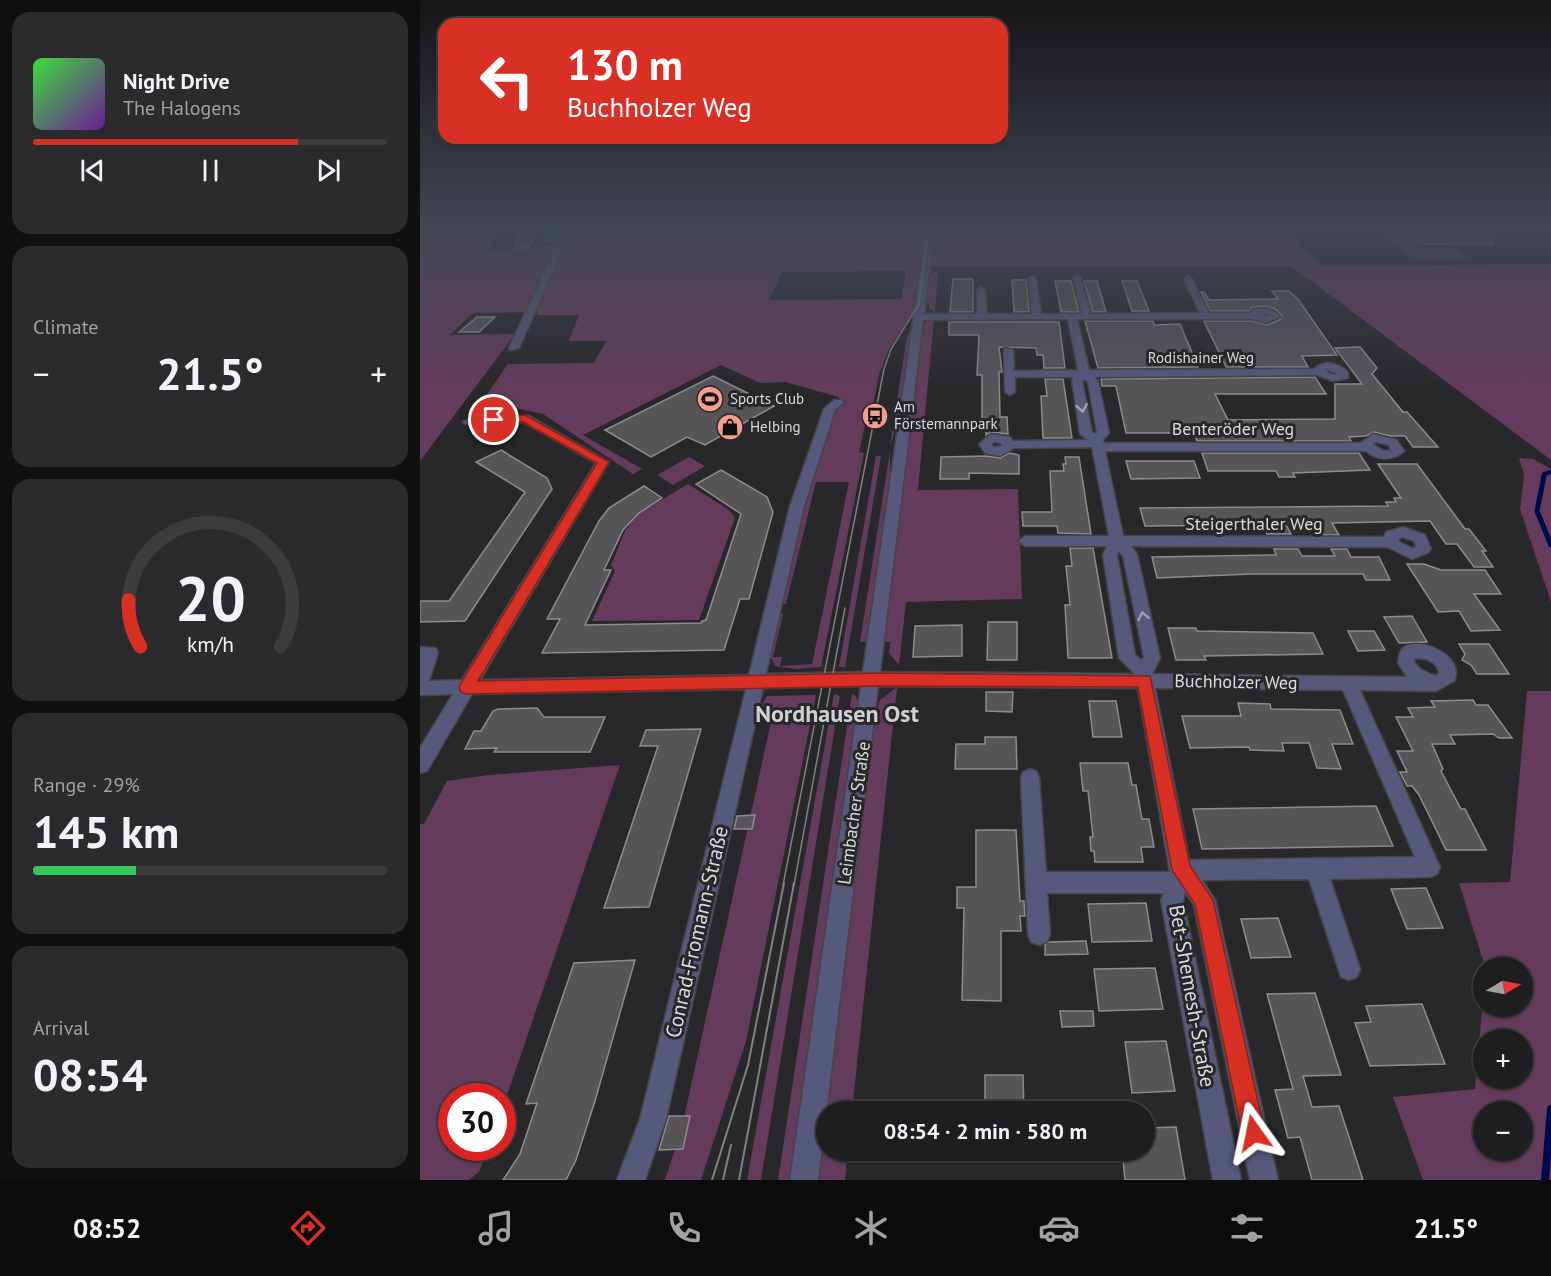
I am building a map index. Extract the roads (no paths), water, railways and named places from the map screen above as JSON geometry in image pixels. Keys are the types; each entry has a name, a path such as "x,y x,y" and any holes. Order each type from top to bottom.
{"street":[{"path":"514,348 542,286"},
{"name":"Leimbacher Straße","path":"804,1180 924,286"},
{"path":"1033,286 1037,316"},
{"path":"1079,286 1087,316"},
{"path":"1191,286 1206,316"},
{"path":"981,290 982,316"},
{"path":"920,316 1254,316"},
{"name":"Bet-Shemesh-Straße","path":"1072,316 1084,374 1077,380 1086,434 1098,443 1117,541 1130,554 1152,658 1144,676"},
{"path":"1008,350 1010,392"},
{"name":"Rodishainer Weg","path":"1084,374 1319,372"},
{"path":"1009,374 1084,374"},
{"name":"Conrad-Fromann-Straße","path":"631,1180 652,1119 797,506 830,410 838,402"},
{"path":"420,765 603,462 525,418 470,422"},
{"path":"1009,445 1098,443"},
{"name":"Benteröder Weg","path":"1098,443 1368,447"},
{"path":"1025,541 1117,541"},
{"name":"Bet-Shemesh-Straße","path":"1117,541 1110,555 1127,658 1144,676 1180,876 1172,900 1227,1180"},
{"name":"Steigerthaler Weg","path":"1117,541 1390,542"},
{"path":"420,653 430,653 420,682"},
{"name":"Buchholzer Weg","path":"872,680 1144,676 1436,684"},
{"path":"420,688 872,680"},
{"path":"1180,876 1316,869 1430,867 1348,683"},
{"path":"1030,778 1039,934"},
{"path":"1316,869 1349,969"},
{"name":"Bet-Shemesh-Straße","path":"1036,883 1180,876 1204,900 1264,1180"}],"waterway":[{"path":"1543,477 1544,474 1551,472"},
{"path":"1544,476 1537,511 1551,545"},
{"path":"1545,1180 1551,1109"}],"tram line":[{"path":"783,885 884,369 891,349 919,304 921,286"},
{"path":"794,885 845,608"},
{"path":"712,1180 748,1065 784,883"},
{"path":"739,1180 794,883"},
{"path":"723,1180 731,1145"}],"place":[{"name":"Sports Club","path":"710,399"},
{"name":"Am Förstemannpark","path":"875,416"},
{"name":"Helbing","path":"730,427"}],"district":[{"name":"Nordhausen Ost","path":"837,714"}]}
